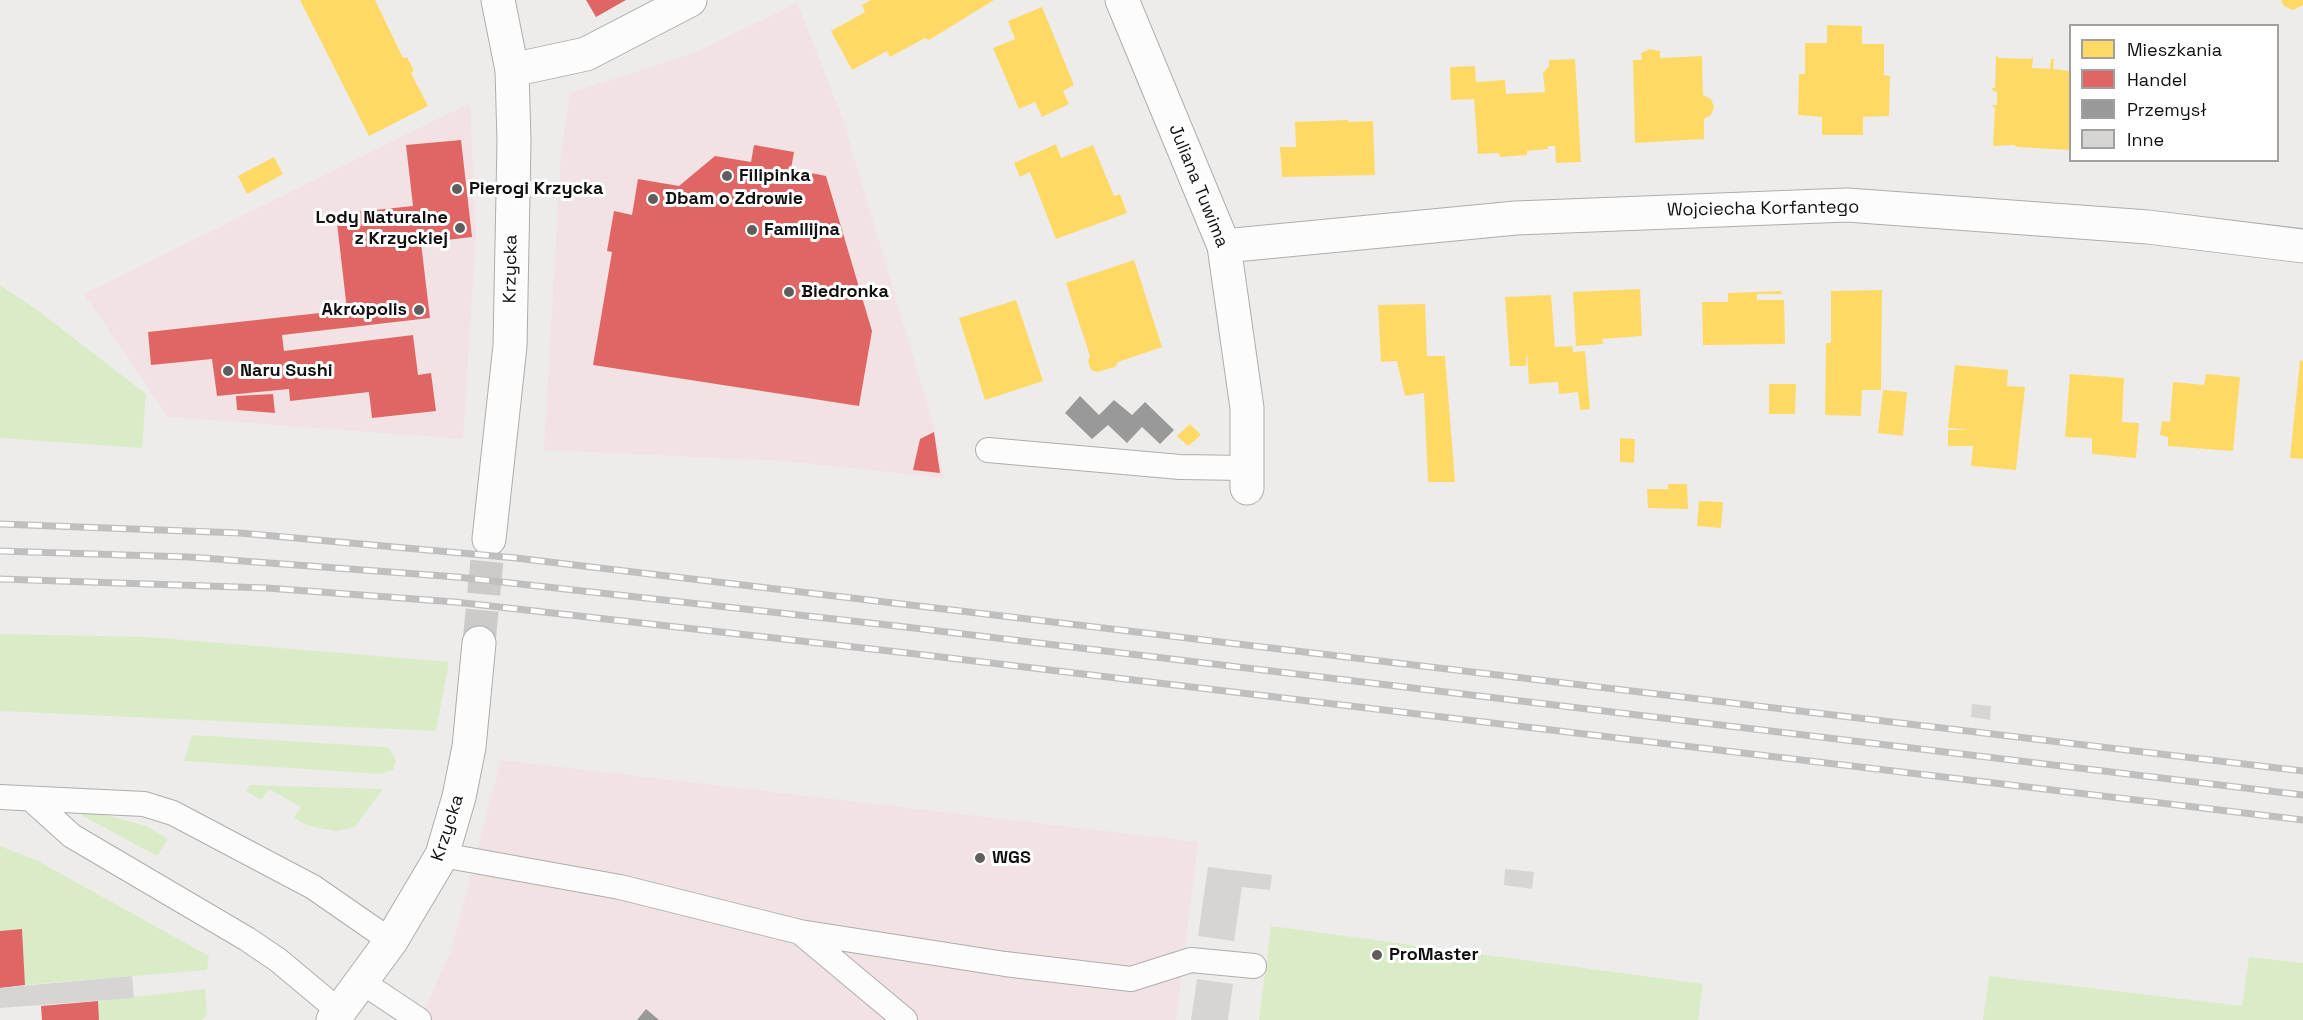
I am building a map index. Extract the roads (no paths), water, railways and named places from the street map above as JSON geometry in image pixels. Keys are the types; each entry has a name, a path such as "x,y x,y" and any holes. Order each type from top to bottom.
{"street":[{"name":"Krzycka","path":"489,539 510,346 514,129 512,70 498,0"},
{"path":"512,70 586,54 690,0"},
{"name":"Juliana Tuwima","path":"1122,0 1224,246 1246,408 1247,478"},
{"name":"Wojciecha Korfantego","path":"1224,246 1515,218 1847,205 2148,227 2303,246"},
{"name":"Krzycka","path":"336,1015 391,941 417,901 442,855 459,797 469,747 479,643"}],"lane":[{"path":"988,450 1180,467 1247,478"},
{"path":"0,797 144,804 173,813 313,887 391,941"},
{"path":"32,800 72,836 265,950 336,1015"},
{"path":"442,855 620,887 800,932 1005,964 1131,979 1191,960 1254,966"},
{"path":"800,932 905,1020"},
{"path":"362,982 419,1020"}],"tunnel":[{"path":"479,643 489,539"}],"railway":[{"path":"0,524 240,533 516,558 2303,771"},
{"path":"0,551 189,557 457,577 897,626 2303,795"},
{"path":"0,579 267,588 455,602 916,654 2303,820"}],"place":[{"name":"Filipinka","path":"727,176"},
{"name":"Pierogi Krzycka","path":"457,189"},
{"name":"Dbam o Zdrowie","path":"653,199"},
{"name":"Lody Naturalne z Krzyckiej","path":"460,228"},
{"name":"Familijna","path":"752,230"},
{"name":"Biedronka","path":"789,292"},
{"name":"Akrωpolis","path":"419,310"},
{"name":"Naru Sushi","path":"228,371"},
{"name":"WGS","path":"980,858"},
{"name":"ProMaster","path":"1377,955"}]}
